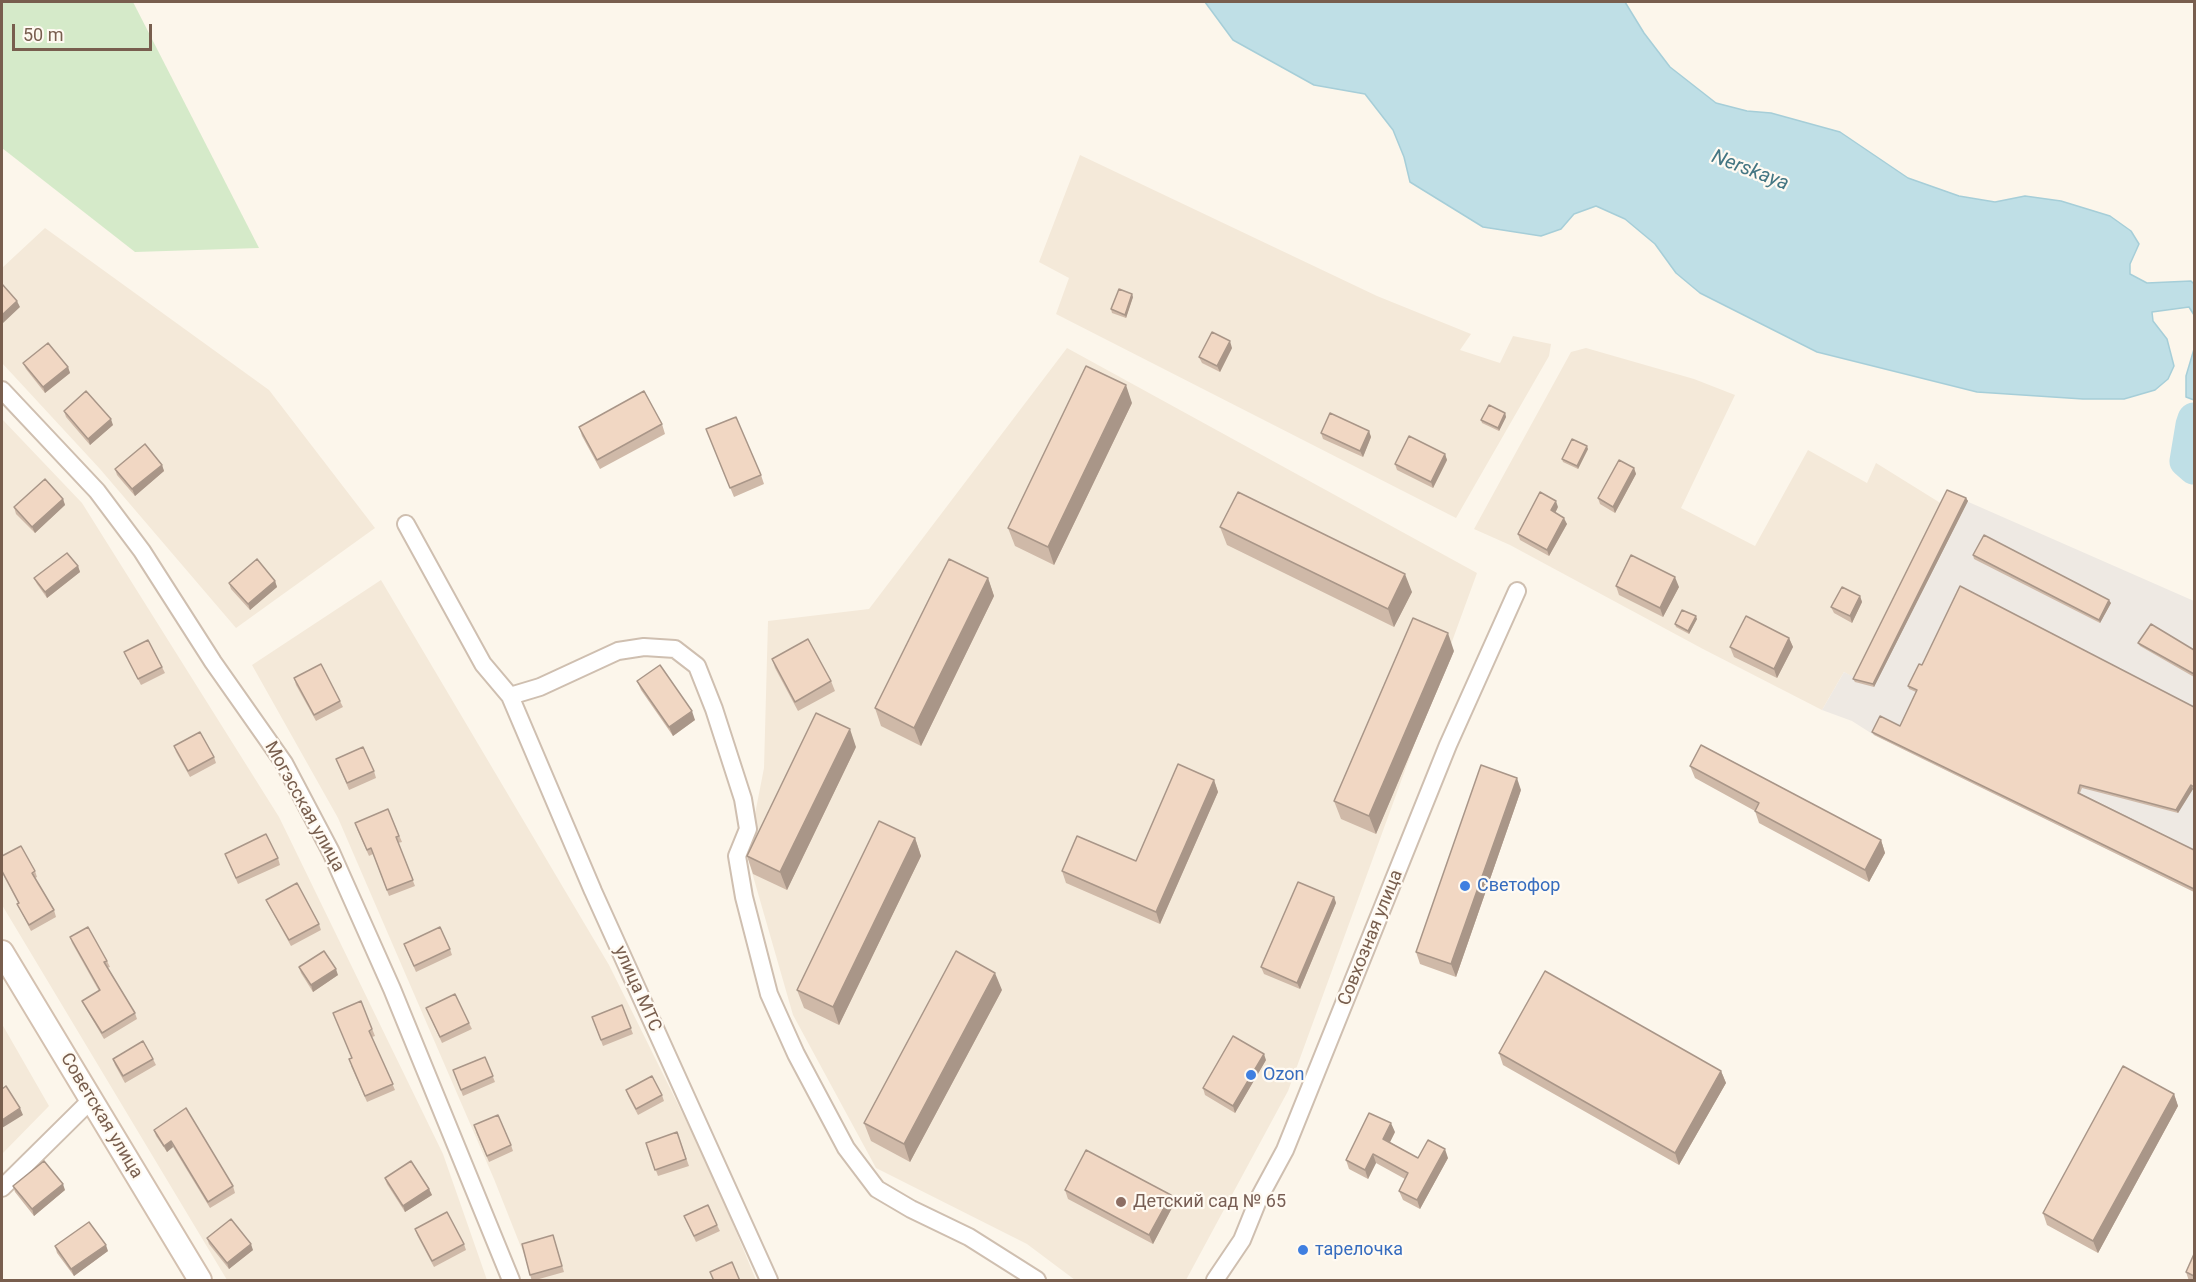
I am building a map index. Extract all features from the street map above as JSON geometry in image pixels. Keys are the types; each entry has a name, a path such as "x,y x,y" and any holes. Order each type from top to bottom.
{"street":[{"name":"Могэсская улица","path":"2,390 96,491 142,551 213,662 284,763 331,852 392,989 511,1281"},
{"name":"улица МТС","path":"406,524 483,664 510,696 593,891 769,1281"},
{"name":"Совхозная улица","path":"1215,1281 1242,1240 1259,1198 1286,1150 1448,745 1517,591"},
{"path":"510,696 540,687 618,651 644,647 675,649 696,666 714,709 743,799 748,829 737,856 744,897 769,994 796,1054 846,1148 877,1189 969,1238 1037,1281"},
{"name":"Советская улица","path":"2,952 200,1281"},
{"path":"2,1188 91,1100"}],"shaded area":[{"path":"1080,155 1377,296 1471,334 1460,350 1500,363 1513,336 1551,344 1549,356 1456,518 1056,314 1069,278 1039,262"},
{"path":"45,228 269,390 375,528 236,628 100,469 2,363 2,268"},
{"path":"1067,348 1477,573 1288,1091 1186,1280 1075,1280 1027,1244 876,1168 793,1015 747,855 764,768 768,621 869,609"},
{"path":"1586,348 1694,379 1735,395 1681,508 1755,546 1808,450 1867,483 1876,463 1942,504 1856,679 1844,672 1822,710 1510,545 1474,529 1571,352"},
{"path":"2,419 82,503 279,817 443,1154 487,1280 227,1280 2,905"},
{"path":"1948,493 2194,601 2194,892 1874,735 1852,721 1822,710 1844,672 1856,678"},
{"path":"381,580 609,965 711,1171 756,1280 534,1280 494,1179 338,818 252,665"},
{"path":"2,1024 49,1106 2,1154"}],"green space":[{"path":"2,2 133,2 259,248 135,252 2,148"}],"water":[{"path":"1205,2 1625,2 1644,33 1670,67 1716,103 1747,111 1771,113 1840,132 1908,178 1959,196 1995,202 2025,196 2061,201 2110,216 2131,231 2139,244 2130,264 2130,274 2147,283 2191,281 2194,284 2194,315 2189,307 2152,312 2153,321 2167,339 2174,366 2168,379 2155,390 2124,399 2083,399 1977,392 1817,352 1700,293 1676,273 1655,244 1625,219 1596,206 1574,214 1561,229 1541,236 1483,227 1410,182 1404,157 1393,130 1365,94 1314,85 1233,40"},
{"path":"2194,349 2194,400 2186,397 2186,376"}],"building":[{"path":"2,284 17,301 2,315"},
{"path":"1119,289 1132,294 1125,315 1111,309"},
{"path":"1212,332 1230,341 1217,366 1199,357"},
{"path":"48,343 68,367 43,387 23,363"},
{"path":"1086,366 1126,385 1048,547 1008,528"},
{"path":"86,391 111,419 88,439 64,411"},
{"path":"644,391 662,424 597,460 579,427"},
{"path":"1489,405 1505,413 1498,428 1481,420"},
{"path":"1330,413 1369,431 1360,451 1321,433"},
{"path":"736,417 761,475 730,488 706,429"},
{"path":"1409,436 1445,454 1431,482 1395,464"},
{"path":"1572,439 1587,446 1577,466 1562,459"},
{"path":"145,444 162,465 132,489 115,469"},
{"path":"1619,460 1634,468 1613,507 1598,498"},
{"path":"45,479 63,499 32,527 14,507"},
{"path":"1947,490 1966,498 1873,684 1853,679"},
{"path":"1238,492 1405,574 1388,609 1220,527"},
{"path":"1540,492 1556,501 1551,510 1564,518 1547,550 1518,534"},
{"path":"1984,535 2109,600 2099,620 1973,555"},
{"path":"67,553 78,566 45,592 34,578"},
{"path":"1631,555 1675,577 1660,608 1616,586"},
{"path":"257,559 275,581 248,604 229,583"},
{"path":"949,559 988,578 914,728 875,708"},
{"path":"1960,586 2194,707 2194,787 2191,785 2176,810 2080,785 2078,793 2194,850 2194,889 1872,732 1880,716 1900,726 1917,690 1908,686 1919,664 1922,665"},
{"path":"1842,587 1860,596 1850,616 1831,607"},
{"path":"1682,610 1696,616 1688,631 1675,624"},
{"path":"1746,616 1789,638 1774,669 1730,647"},
{"path":"1413,618 1448,633 1369,816 1334,801"},
{"path":"2151,624 2194,650 2194,674 2138,643"},
{"path":"808,639 831,681 795,702 772,659"},
{"path":"148,640 162,667 138,679 124,652"},
{"path":"321,664 340,701 314,715 294,678"},
{"path":"660,665 692,711 669,727 637,681"},
{"path":"816,713 850,729 780,872 747,856"},
{"path":"200,732 214,757 188,771 174,746"},
{"path":"1701,745 1881,840 1865,870 1755,811 1759,803 1690,766"},
{"path":"363,747 374,771 347,783 336,759"},
{"path":"1178,764 1214,780 1156,912 1062,871 1077,836 1136,861"},
{"path":"1481,765 1517,778 1451,964 1416,952"},
{"path":"388,809 413,880 387,890 371,848 367,850 355,823"},
{"path":"879,821 915,838 833,1007 797,990"},
{"path":"266,834 278,858 236,878 225,854"},
{"path":"21,846 35,871 32,873 54,910 29,925 2,871 2,856"},
{"path":"1298,882 1334,897 1297,983 1261,967"},
{"path":"297,883 319,924 289,940 266,900"},
{"path":"88,927 107,961 104,962 135,1013 102,1033 82,1001 100,990 70,937"},
{"path":"440,927 450,949 414,966 404,944"},
{"path":"324,951 336,969 311,985 299,967"},
{"path":"956,951 995,973 904,1144 864,1123"},
{"path":"1545,971 1721,1071 1675,1153 1499,1053"},
{"path":"455,994 469,1023 440,1037 426,1008"},
{"path":"361,1001 372,1029 369,1031 393,1084 365,1096 333,1013"},
{"path":"622,1005 631,1028 601,1040 592,1017"},
{"path":"1233,1036 1264,1054 1233,1106 1203,1088"},
{"path":"143,1041 153,1059 123,1076 113,1059"},
{"path":"485,1057 493,1076 461,1090 453,1070"},
{"path":"2123,1066 2174,1094 2093,1241 2043,1213"},
{"path":"652,1076 662,1095 636,1109 626,1090"},
{"path":"6,1086 20,1108 2,1120 2,1089"},
{"path":"186,1108 233,1186 208,1202 171,1141 164,1146 154,1130"},
{"path":"1369,1113 1391,1123 1383,1139 1418,1158 1428,1140 1445,1149 1417,1200 1399,1191 1408,1173 1373,1154 1365,1170 1346,1160"},
{"path":"498,1115 511,1145 487,1156 474,1125"},
{"path":"677,1132 686,1159 655,1170 646,1143"},
{"name":"Детский сад № 65","path":"1086,1150 1171,1195 1149,1235 1065,1190"},
{"path":"44,1161 63,1184 32,1209 13,1186"},
{"path":"411,1161 429,1189 403,1206 385,1178"},
{"path":"708,1205 717,1225 694,1236 684,1216"},
{"path":"447,1212 464,1244 432,1261 415,1229"},
{"path":"231,1219 251,1244 227,1263 207,1238"},
{"path":"89,1222 106,1245 71,1269 55,1246"},
{"path":"553,1235 562,1266 530,1275 522,1244"},
{"path":"2194,1254 2194,1276 2186,1272"},
{"path":"732,1262 740,1281 714,1281 710,1272"}],"waterway":[{"name":"Nerskaya","path":"2194,419 2186,461 2194,468"}],"place":[{"name":"Светофор","path":"1465,886"},
{"name":"Ozon","path":"1251,1075"},
{"name":"Детский сад № 65","path":"1121,1202"},
{"name":"тарелочка","path":"1303,1250"}]}
